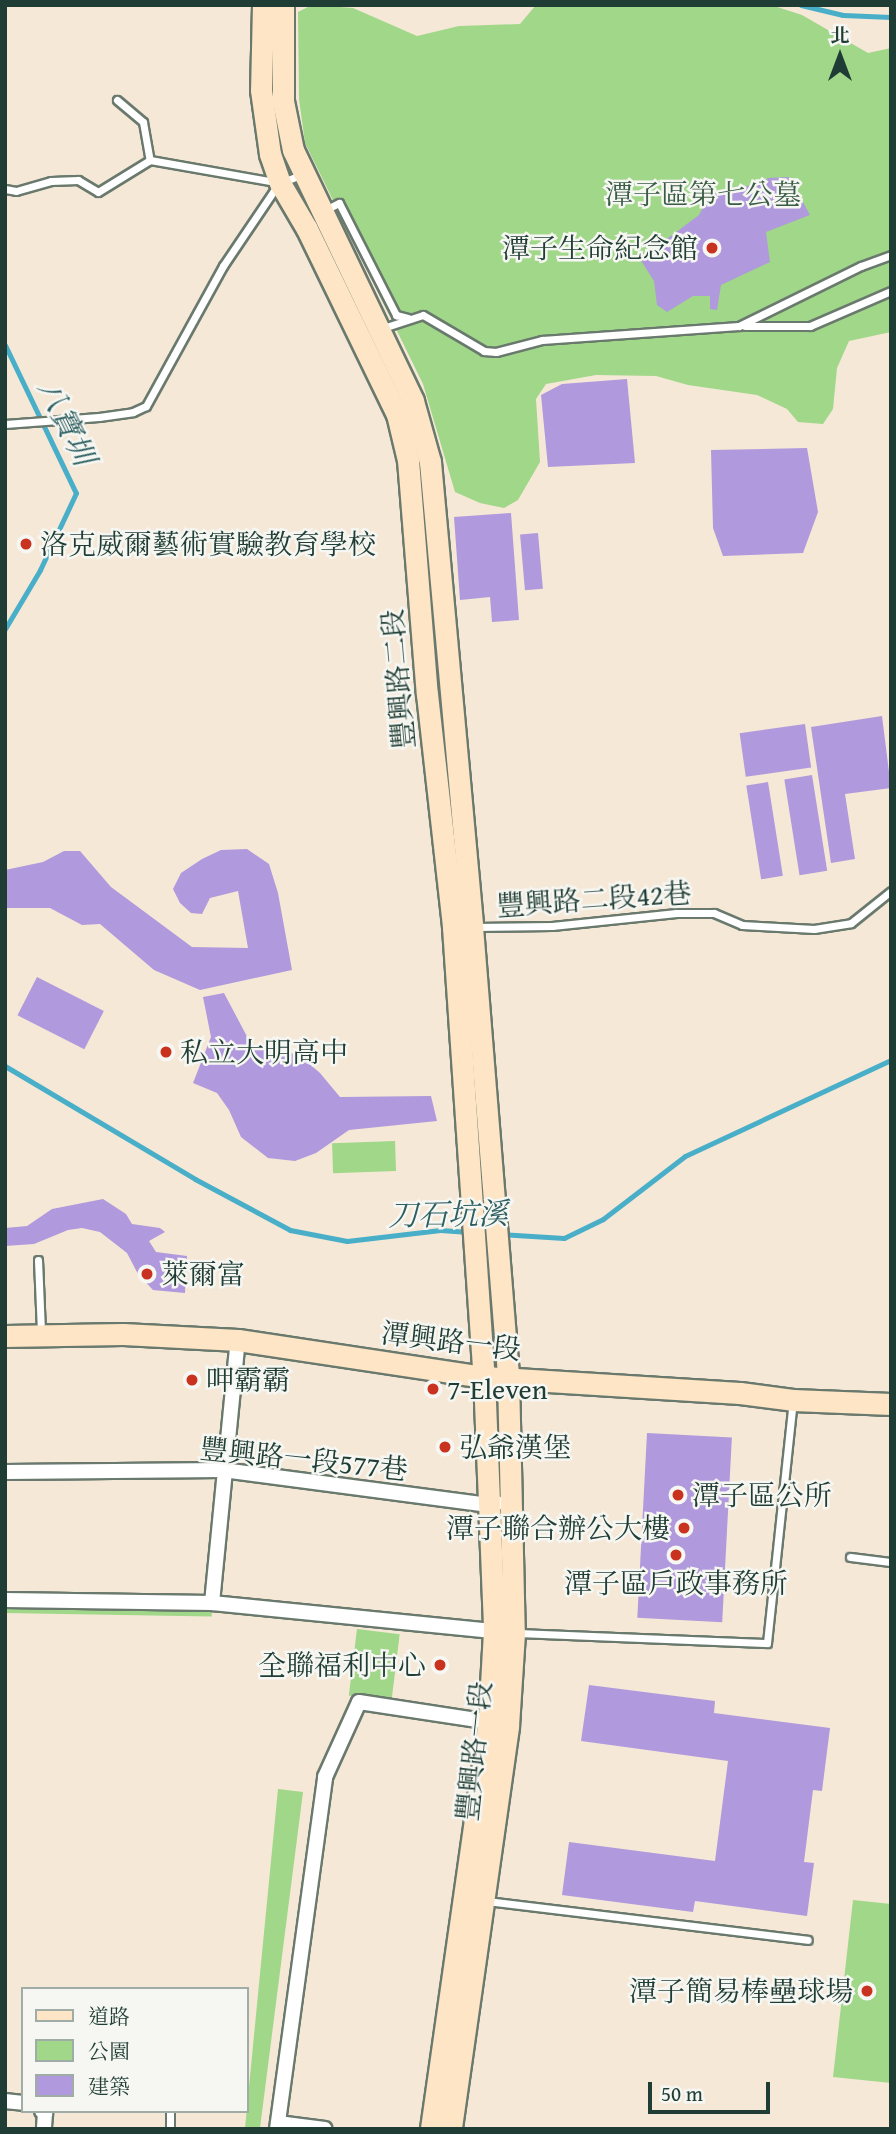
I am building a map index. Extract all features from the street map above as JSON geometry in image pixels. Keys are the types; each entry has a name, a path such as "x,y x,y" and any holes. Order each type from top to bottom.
{"street":[{"name":"豐興路二段","path":"263,5 261,90 270,155 280,183 307,229 397,414 405,448 427,694 463,927 496,1223 508,1377"},
{"name":"豐興路二段","path":"284,5 283,101 293,150 413,401 430,462 463,927 473,1223 484,1377"},
{"name":"潭興路一段","path":"5,1336 123,1334 238,1340 484,1377 740,1393 793,1400 891,1404"},
{"path":"212,1603 223,1470 238,1340"},
{"name":"豐興路一段","path":"484,1377 489,1505 504,1632"},
{"name":"豐興路一段","path":"451,2129 475,1900 499,1724 512,1499 508,1377"},
{"name":"豐興路一段577巷","path":"5,1472 223,1470 489,1505 512,1499"},
{"path":"5,1600 212,1603 504,1632"},
{"path":"325,2129 278,2126 325,1777 359,1702 499,1724"},
{"name":"豐興路一段","path":"431,2129 475,1900"}],"lane":[{"path":"117,100 143,122 150,160"},
{"path":"5,189 16,191 51,181 78,180 98,192 150,160 280,183 303,174"},
{"path":"5,424 111,415 146,406 223,266 280,183"},
{"path":"321,212 339,203 396,315 409,318"},
{"path":"739,326 860,266 891,255"},
{"path":"378,330 423,315 484,351 496,352 542,340 739,326 810,326 891,291"},
{"name":"豐興路二段42巷","path":"463,927 551,926 676,913 714,913 743,925 814,929 851,923 891,891"},
{"path":"38,1260 41,1334"},
{"path":"504,1632 767,1643 793,1400"},
{"path":"850,1557 891,1562"},
{"path":"475,1900 808,1940"}],"green space":[{"name":"潭子區第七公墓","path":"312,5 353,8 417,36 459,26 520,24 536,5 771,5 802,15 868,53 891,48 891,332 849,341 837,368 833,409 823,424 798,422 787,409 757,395 688,385 656,376 596,375 546,384 536,399 540,462 518,500 504,508 480,503 455,492 423,384 305,143 299,99 298,12"},
{"path":"395,1141 396,1171 333,1173 332,1143"},
{"path":"5,1600 212,1604 212,1617 5,1613"},
{"path":"357,1629 400,1634 392,1701 349,1696"},
{"path":"278,1789 303,1792 260,2128 245,2128"},
{"name":"潭子簡易棒壘球場","path":"853,1900 891,1904 891,2083 833,2077"}],"building":[{"name":"潭子生命紀念館","path":"789,177 810,215 766,232 770,262 721,285 717,310 710,309 710,296 693,296 667,312 657,305 654,281 640,259 699,215 708,198 718,192 762,183 768,178"},
{"path":"627,379 635,463 548,467 541,395 562,384"},
{"path":"807,448 818,512 803,553 723,556 713,528 711,450"},
{"path":"511,513 519,620 492,622 490,597 460,600 454,517"},
{"path":"538,533 543,589 525,590 520,535"},
{"path":"882,716 891,788 845,794 855,859 831,863 811,727"},
{"path":"805,724 811,768 746,777 740,733"},
{"path":"812,775 827,871 800,875 784,779"},
{"path":"768,782 783,876 761,879 746,785"},
{"path":"247,849 269,864 278,893 292,970 200,990 154,970 100,924 82,925 50,908 5,908 5,870 43,862 64,851 80,851 111,887 192,947 248,948 238,891 210,898 202,914 191,913 180,903 173,889 181,873 202,859 221,850"},
{"path":"37,977 104,1011 84,1049 17,1015"},
{"path":"224,993 251,1044 299,1055 320,1073 340,1097 431,1096 437,1121 349,1130 316,1153 295,1161 268,1158 241,1137 229,1110 217,1093 193,1083 211,1037 203,997"},
{"path":"103,1199 126,1214 132,1224 160,1228 165,1232 149,1241 156,1252 187,1256 185,1293 153,1290 138,1274 127,1253 100,1232 82,1228 68,1230 34,1244 5,1246 5,1228 27,1226 52,1209"},
{"name":"潭子聯合辦公大樓","path":"647,1433 732,1437 722,1622 637,1618"},
{"path":"589,1685 715,1701 714,1713 830,1728 822,1791 813,1790 804,1862 814,1863 807,1916 695,1901 693,1912 562,1895 569,1842 715,1861 728,1761 581,1741"}],"waterway":[{"path":"801,5 843,15 891,17"},
{"name":"八寶圳","path":"5,345 76,493 40,570 5,629"},
{"name":"刀石坑溪","path":"500,1234 564,1238 603,1219 685,1156 891,1060"},
{"name":"刀石坑溪","path":"5,1066 195,1179 290,1230 347,1241 440,1230 469,1232"}],"place":[{"name":"潭子生命紀念館","path":"712,248"},
{"name":"洛克威爾藝術實驗教育學校","path":"26,544"},
{"name":"私立大明高中","path":"166,1052"},
{"name":"萊爾富","path":"147,1274"},
{"name":"呷霸霸","path":"192,1380"},
{"name":"7-Eleven","path":"433,1389"},
{"name":"弘爺漢堡","path":"445,1447"},
{"name":"潭子區公所","path":"678,1495"},
{"name":"潭子聯合辦公大樓","path":"684,1528"},
{"name":"潭子區戶政事務所","path":"676,1555"},
{"name":"全聯福利中心","path":"440,1665"},
{"name":"潭子簡易棒壘球場","path":"867,1991"}]}
